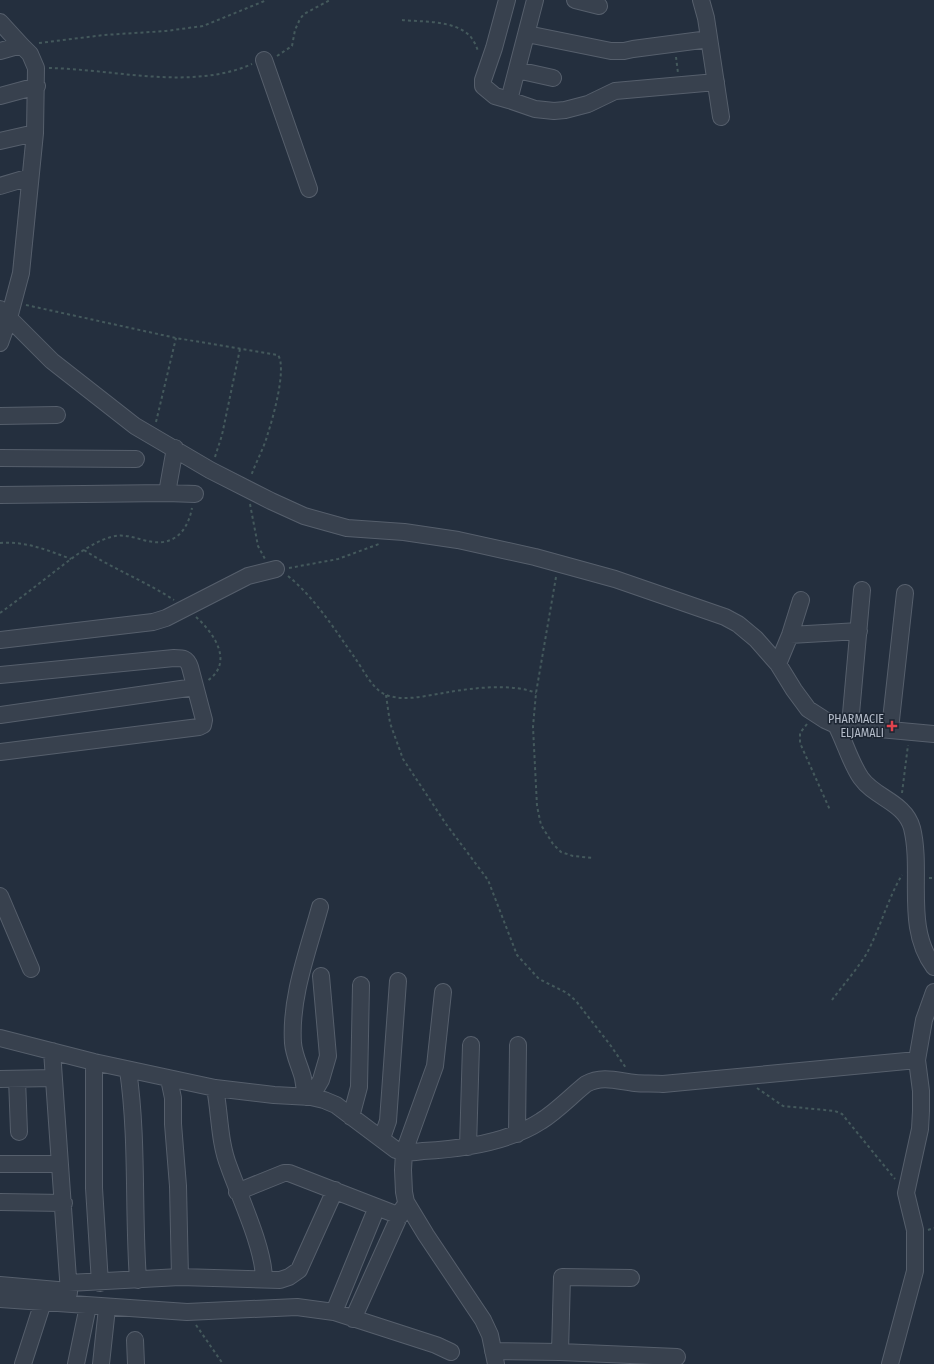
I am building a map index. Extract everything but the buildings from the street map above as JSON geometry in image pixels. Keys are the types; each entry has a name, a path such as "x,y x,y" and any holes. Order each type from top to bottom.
{"street":[{"path":"507,0 494,48 483,80 483,86 495,96 535,108 554,111 565,110 588,104 615,91 716,82"},
{"path":"509,100 535,0"},
{"path":"575,0 599,6"},
{"path":"701,0 706,18 721,117"},
{"path":"0,22 30,54 36,68 37,86 35,133 21,273 5,313 0,343"},
{"path":"527,34 611,51 624,51 633,48 709,39"},
{"path":"0,51 21,45"},
{"path":"264,60 309,189"},
{"path":"516,70 553,78"},
{"path":"0,96 37,86"},
{"path":"0,141 35,133"},
{"path":"0,186 30,177"},
{"path":"5,313 52,361 136,426 210,470 304,516 323,522 367,531 404,532 458,540 560,564 614,579 725,617 738,624 756,639 778,664 808,709 819,717 843,725 909,730 934,734"},
{"path":"0,416 57,415"},
{"path":"167,493 175,448"},
{"path":"0,458 136,459"},
{"path":"0,495 195,494"},
{"path":"0,640 153,622 166,618 248,576 276,569"},
{"path":"862,590 859,631 843,725 861,777 869,786 899,808 908,818 912,826 915,840 916,913 922,942 928,959 934,967"},
{"path":"890,729 906,593"},
{"path":"778,664 790,635 801,600"},
{"path":"790,635 859,631"},
{"path":"0,675 184,658 188,661 190,667 204,720 203,725 199,727 0,752"},
{"path":"0,715 195,687"},
{"path":"0,896 32,970"},
{"path":"308,1097 303,1077 296,1061 293,1043 294,1014 304,966 320,907"},
{"path":"308,1097 321,1080 328,1056 321,976"},
{"path":"382,1138 388,1121 398,981"},
{"path":"351,1117 359,1087 361,985"},
{"path":"353,1319 403,1209 404,1152 435,1066 443,992"},
{"path":"890,1364 915,1271 915,1230 906,1193 920,1129 921,1091 917,1060 924,1020 934,992"},
{"path":"0,1038 128,1070 161,1075 169,1079 215,1088 274,1095 308,1097 336,1105 396,1150 404,1152 447,1150 468,1147 517,1134 541,1121 586,1084 602,1078 636,1083 663,1084 917,1060"},
{"path":"468,1147 471,1045"},
{"path":"517,1134 518,1045"},
{"path":"52,1051 64,1203 68,1293"},
{"path":"94,1062 94,1188 100,1282"},
{"path":"128,1070 134,1110 135,1238 138,1280"},
{"path":"0,1079 53,1078"},
{"path":"17,1079 19,1132"},
{"path":"169,1079 173,1098 173,1124 178,1186 180,1277"},
{"path":"215,1088 223,1144 237,1192 264,1267 264,1278"},
{"path":"0,1164 60,1164"},
{"path":"237,1192 284,1173 289,1173 377,1207 403,1209 483,1320 490,1335 494,1358 560,1352 676,1357"},
{"path":"0,1300 43,1302 100,1282 180,1277 264,1278 280,1280 290,1277 299,1270 335,1190"},
{"path":"0,1202 64,1203"},
{"path":"334,1312 377,1207"},
{"path":"560,1352 562,1278 631,1278"},
{"path":"0,1285 68,1293 88,1306 107,1308 187,1312 297,1307 334,1312 436,1345 451,1352"},
{"path":"23,1364 43,1302"},
{"path":"76,1364 88,1306"},
{"path":"101,1364 107,1308"},
{"path":"135,1340 136,1364"}],"path":[{"path":"21,45 104,35 166,32 198,27 222,20 267,0"},
{"path":"36,68 152,76 202,76 229,73 282,54 292,46 295,30 304,14 330,0"},
{"path":"402,20 439,24 463,31 474,41 486,71"},
{"path":"674,44 680,86"},
{"path":"153,435 176,338"},
{"path":"276,569 338,559 384,541"},
{"path":"0,543 19,542 30,544 71,559"},
{"path":"560,564 552,592 546,644 536,693 533,727 537,806 542,825 553,844 561,852 573,856 593,858"},
{"path":"386,695 390,723 403,760 446,824 488,880 517,954 539,979 567,993 576,1001 611,1046 636,1083"},
{"path":"819,717 802,729 800,733 800,743 830,810"},
{"path":"899,808 907,757 909,730"},
{"path":"832,1000 868,952 883,920 895,886 915,856"},
{"path":"747,1076 756,1087 783,1106 835,1111 842,1114 906,1193"},
{"path":"187,1312 222,1364"}],"place":[{"name":"PHARMACIE ELJAMALI","path":"892,726"}]}
